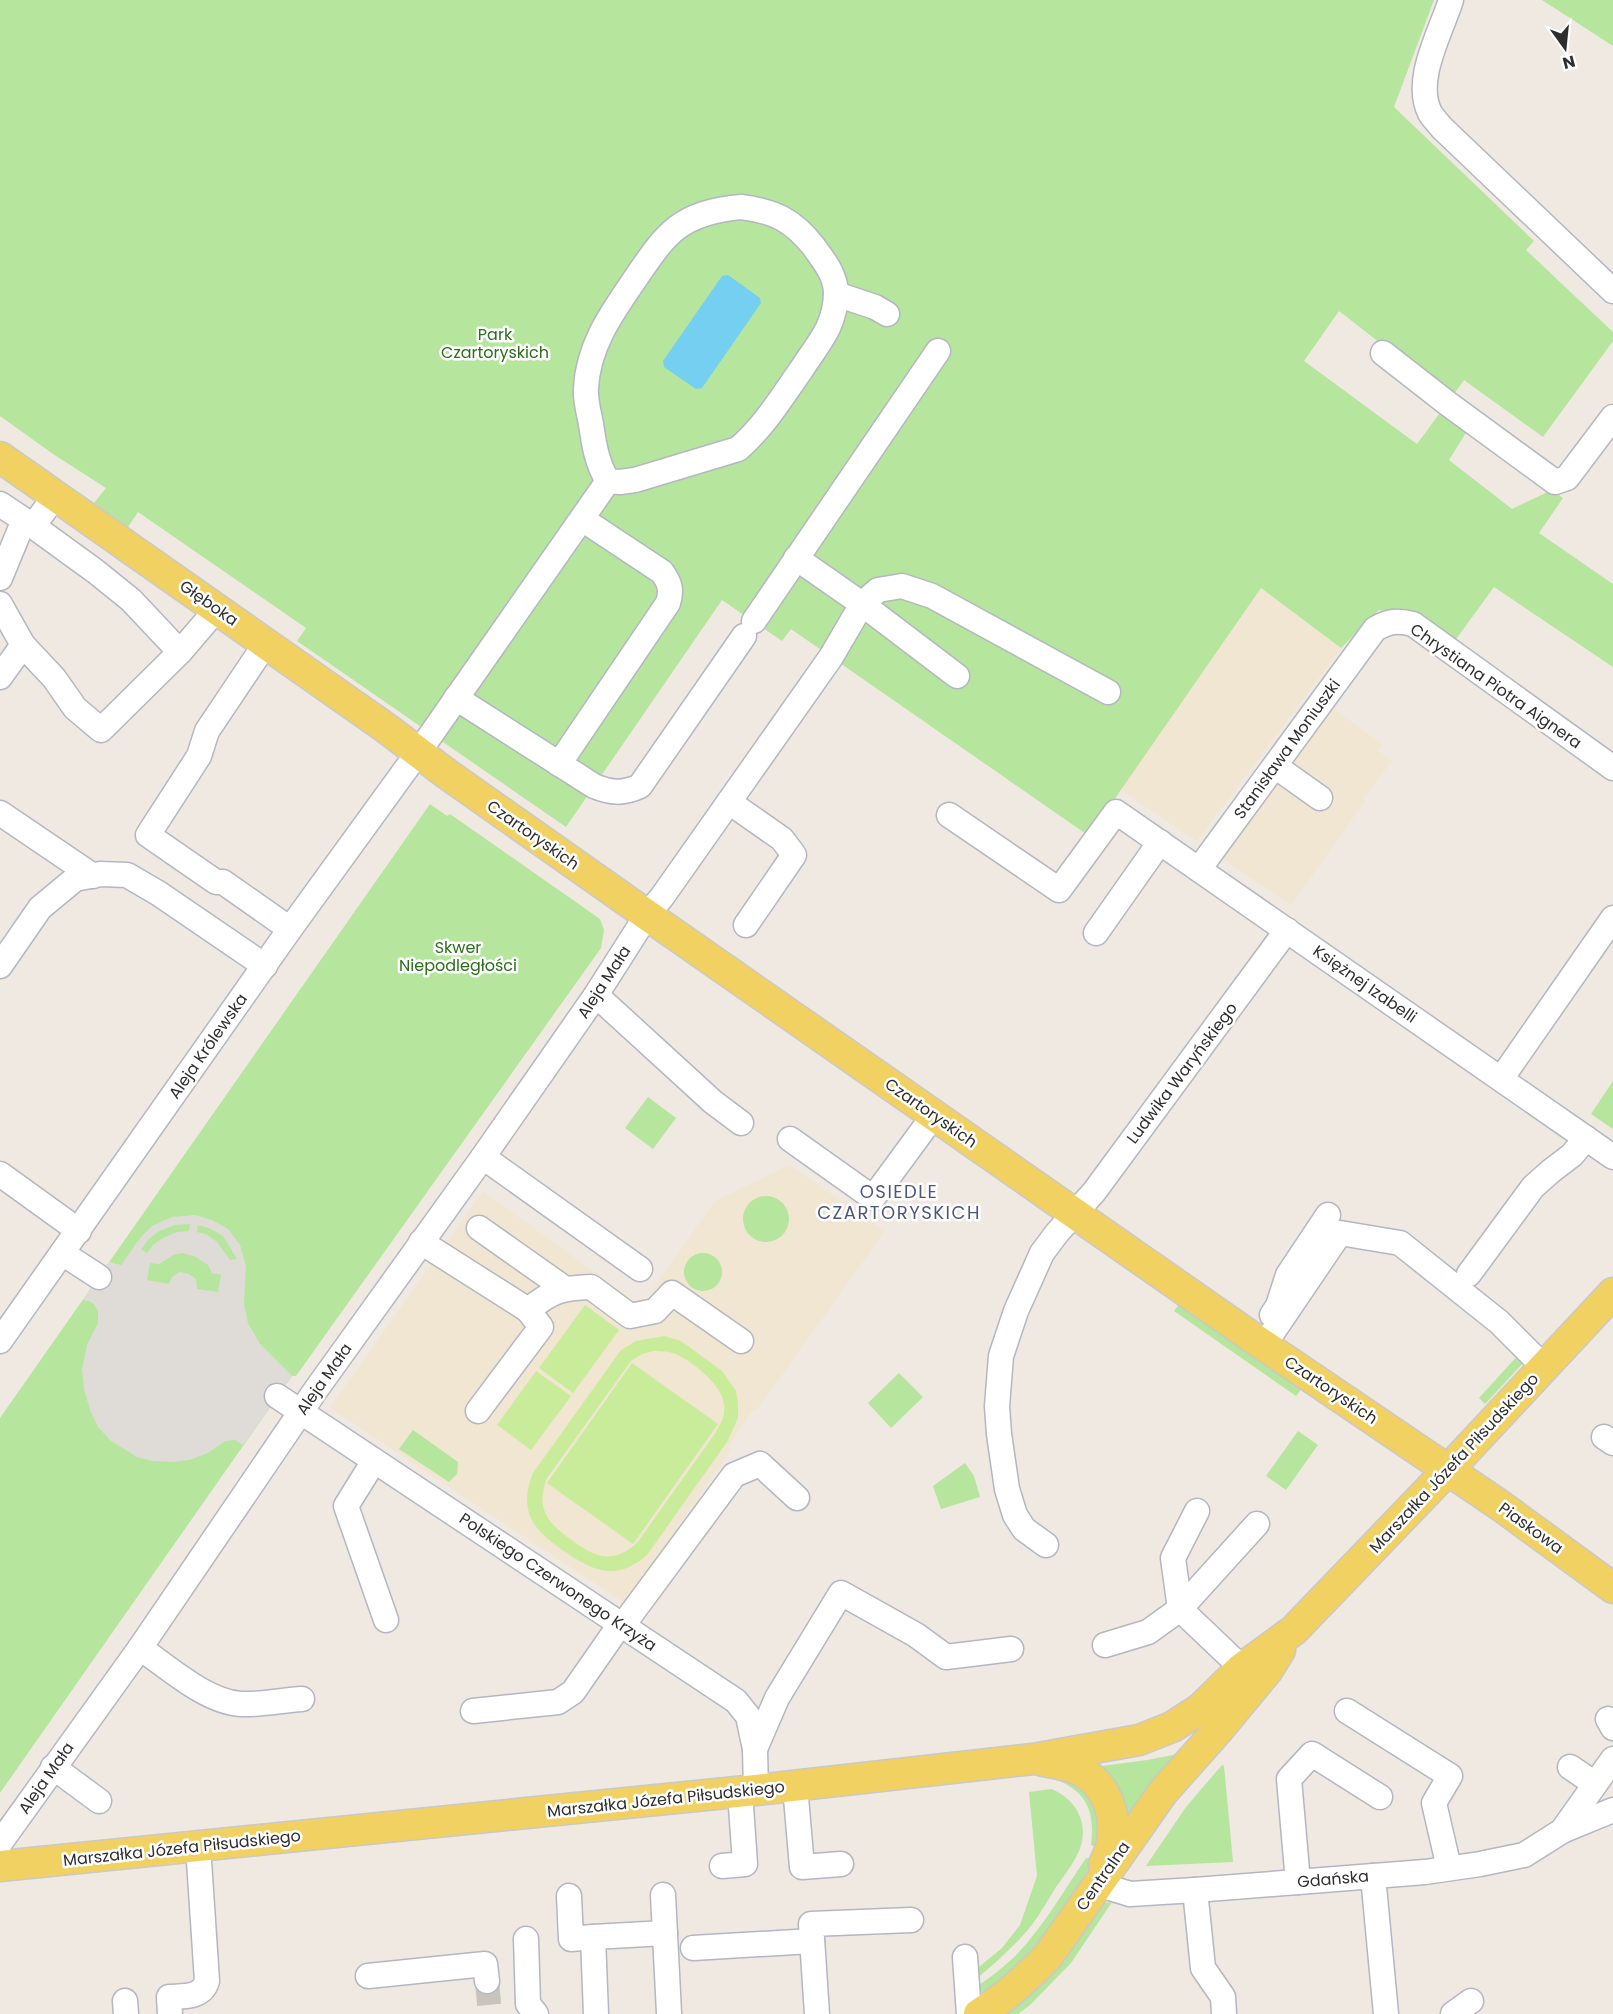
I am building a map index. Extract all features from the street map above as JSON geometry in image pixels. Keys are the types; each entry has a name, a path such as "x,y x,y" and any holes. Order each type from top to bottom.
{"main road":[{"name":"Głęboka","path":"0,457 266,643 431,733"},
{"name":"Czartoryskich","path":"431,733 456,781 1260,1343 1448,1470"},
{"name":"Marszałka Józefa Piłsudskiego","path":"0,1866 795,1786 1033,1759 1138,1740 1172,1727 1200,1709 1242,1668 1294,1630 1448,1470 1613,1293"},
{"name":"Piaskowa","path":"1448,1470 1613,1588"},
{"name":"Marszałka Józefa Piłsudskiego","path":"1219,1729 1267,1671 1294,1630"},
{"name":"Centralna","path":"979,2014 993,2006 1027,1978 1048,1956 1164,1792 1219,1729"},
{"path":"1033,1759 1066,1765 1082,1771 1097,1782 1108,1799 1114,1821 1112,1844 1097,1884"}],"street":[{"path":"1451,0 1426,70 1425,95 1430,113 1442,128 1613,291"},
{"path":"741,207 764,210 786,219 806,237 828,266 835,282 836,294 829,327 790,386 751,438 738,449 635,480 608,481 600,467 592,436 585,390 588,364 604,324 659,244 673,230 694,216 715,209 741,207"},
{"path":"836,294 875,307 887,314"},
{"path":"456,698 594,786 610,792 628,792 640,786 938,351"},
{"path":"1383,353 1555,482 1567,478 1613,417"},
{"name":"Aleja Królewska","path":"0,1341 608,481"},
{"path":"0,578 29,523 56,495"},
{"path":"0,504 95,571 131,600 180,651"},
{"path":"559,764 668,603 672,592 662,572 582,519"},
{"path":"796,558 862,604 957,676"},
{"path":"862,604 878,590 902,586 932,596 1108,692"},
{"path":"0,604 23,645 54,678 75,708 101,730 180,651 217,609"},
{"name":"Aleja Mała","path":"0,1843 140,1648 301,1412 596,995 647,915 831,657 862,604"},
{"name":"Chrystiana Piotra Aignera","path":"1375,629 1393,621 1413,624 1613,768"},
{"name":"Stanisława Moniuszki","path":"1199,869 1375,629"},
{"path":"266,643 207,731 199,756 148,835 216,882 223,882 290,929"},
{"path":"0,677 23,645"},
{"path":"1275,766 1320,798"},
{"path":"729,802 782,839 794,855 746,925"},
{"name":"Księżnej Izabelli","path":"949,815 1059,890 1116,812 1613,1157"},
{"path":"0,813 93,876"},
{"path":"1096,933 1160,842"},
{"path":"0,966 40,908 75,879 100,874 127,875 159,893 265,966"},
{"path":"1501,1079 1613,918"},
{"name":"Ludwika Waryńskiego","path":"1046,1545 1024,1529 1015,1515 1007,1490 999,1434 997,1406 1001,1356 1016,1311 1042,1253 1094,1191 1287,930"},
{"path":"596,995 713,1102 741,1123"},
{"path":"790,1139 873,1198 934,1115"},
{"path":"1468,1274 1533,1188 1551,1170 1572,1155 1586,1138"},
{"path":"483,1157 640,1269"},
{"path":"0,1174 79,1231"},
{"path":"1260,1343 1278,1306 1288,1275 1328,1215"},
{"path":"479,1228 564,1288"},
{"path":"1260,1343 1340,1233 1400,1243 1499,1322 1544,1367"},
{"path":"421,1242 528,1310 541,1327 478,1411"},
{"path":"62,1253 99,1277"},
{"path":"528,1310 546,1296 564,1288 591,1287 630,1316 655,1311 672,1293 741,1341"},
{"name":"Polskiego Czerwonego Krzyża","path":"278,1396 736,1701 748,1716 755,1749 748,1791 745,1864 722,1866"},
{"path":"374,1461 346,1506 386,1620"},
{"path":"473,1711 558,1702 573,1692 734,1475 760,1464 797,1498"},
{"path":"1197,1511 1173,1558 1180,1609 1242,1668"},
{"path":"1105,1645 1148,1632 1180,1609 1257,1524"},
{"path":"755,1749 777,1698 841,1593 916,1635 946,1657 1011,1649"},
{"path":"140,1648 199,1689 223,1700 242,1704 302,1699"},
{"path":"1347,1711 1450,1776 1434,1803 1449,1868"},
{"path":"1298,1882 1289,1779 1312,1754 1380,1797"},
{"path":"1562,1831 1613,1759"},
{"path":"53,1767 99,1801"},
{"path":"1570,1767 1595,1784"},
{"path":"795,1786 802,1867 841,1864"},
{"path":"1562,1831 1613,1810"},
{"name":"Gdańska","path":"1097,1884 1130,1894 1374,1876 1449,1868 1524,1855 1562,1831"},
{"path":"170,2014 169,1997 195,1995 201,1992 207,1981 198,1846"},
{"path":"1374,1876 1386,2014"},
{"path":"1195,1890 1203,1968 1222,1997 1224,2014"},
{"path":"663,1894 669,2013"},
{"path":"569,1896 571,1939 666,1933"},
{"path":"817,2014 812,1924 911,1920"},
{"path":"593,1937 596,2014"},
{"path":"526,1939 528,2004 536,2014"},
{"path":"693,1948 813,1941"},
{"path":"965,1957 969,2014"},
{"path":"368,1976 485,1964 486,1981"}],"shaded area":[{"path":"1261,588 1341,648 1197,841 1121,790"},
{"path":"1332,708 1382,744 1378,750 1392,761 1363,799 1365,801 1291,905 1223,859"},
{"path":"789,1165 885,1231 756,1411 753,1410 728,1447 731,1450 625,1603 330,1408 483,1191 641,1306 715,1201"},
{"path":"195,1215 212,1220 228,1229 240,1245 246,1266 244,1304 248,1323 260,1344 292,1376 243,1445 235,1440 225,1441 208,1453 189,1460 173,1462 137,1457 110,1440 98,1427 90,1410 84,1389 82,1369 87,1345 98,1323 98,1311 94,1304 83,1300 109,1262 121,1265 152,1226 172,1217","holes":["190,1224 189,1231 177,1232 163,1238 147,1253 141,1249 159,1231 175,1225","198,1225 223,1236 237,1259 230,1260 217,1242 206,1234 197,1232","182,1253 194,1256 208,1265 212,1273 221,1275 218,1292 197,1289 196,1279 180,1272 172,1277 169,1284 147,1280 150,1263 159,1264 173,1255"]}],"green space":[{"name":"Park Czartoryskich","path":"0,0 1434,0 1394,107 1534,241 1526,250 1613,332 1613,341 1543,437 1464,380 1451,398 1339,311 1304,361 1417,444 1442,410 1469,428 1449,460 1512,509 1552,490 1563,498 1539,533 1613,584 1613,667 1494,587 1454,642 1412,615 1379,610 1341,648 1261,588 1089,836 791,629 782,641 722,600 566,827 297,641 306,628 138,512 128,527 94,503 106,488 0,416"},
{"path":"1542,0 1613,0 1613,46"},
{"name":"Skwer Niepodległości","path":"430,804 447,816 450,814 600,919 604,930 601,948 296,1376 292,1376 0,1793 0,1418"},
{"path":"1613,1081 1613,1129 1591,1114"},
{"path":"648,1097 676,1118 653,1149 625,1128"},
{"path":"766,1196 782,1203 789,1219 782,1235 766,1242 750,1235 743,1219 750,1203"},
{"path":"703,1253 717,1258 722,1272 717,1286 703,1291 689,1286 684,1272 689,1258"},
{"path":"1179,1304 1300,1388 1300,1391 1296,1396 1174,1311"},
{"path":"585,1305 619,1330 573,1393 539,1368"},
{"path":"664,1336 681,1341 722,1371 736,1391 738,1418 727,1442 647,1555 626,1568 607,1571 578,1560 546,1537 532,1520 527,1499 533,1473 621,1350 636,1341","holes":["653,1351 676,1354 706,1375 722,1397 723,1416 714,1435 637,1543 620,1554 597,1555 573,1541 546,1515 542,1499 547,1478 631,1361 642,1354"]},
{"path":"1520,1353 1525,1361 1485,1404 1479,1398"},
{"path":"632,1363 718,1424 633,1544 547,1483"},
{"path":"536,1371 571,1396 531,1450 497,1425"},
{"path":"899,1373 923,1397 891,1428 868,1403"},
{"path":"413,1430 458,1462 457,1474 449,1482 399,1449"},
{"path":"1298,1431 1318,1445 1286,1490 1266,1476"},
{"path":"965,1463 974,1476 980,1497 941,1509 933,1486"},
{"path":"1178,1754 1129,1820 1118,1792 1102,1766"},
{"path":"1222,1765 1224,1766 1233,1862 1146,1866 1186,1807"},
{"path":"1063,1774 1099,1800 1100,1849 1091,1845 1089,1809 1078,1792 1045,1776"},
{"path":"1051,1789 1069,1800 1080,1817 1083,1826 1081,1846 1072,1864 1031,1926 1011,1948 975,1980 974,1971 1002,1948 1020,1925 1037,1876 1029,1792"},
{"path":"1086,1858 1095,1859 1047,1933 1024,1960 983,1993 976,1987 1004,1967 1028,1941"},
{"path":"1112,1902 1071,1963 1030,2005 1018,2014 1004,2014 1102,1903"}],"water":[{"path":"728,275 760,298 761,303 702,388 696,389 664,367 663,361 722,276"}],"tunnel":[{"path":"487,1981 490,2014"}],"district":[{"name":"OSIEDLE CZARTORYSKICH","path":"899,1201"}]}
